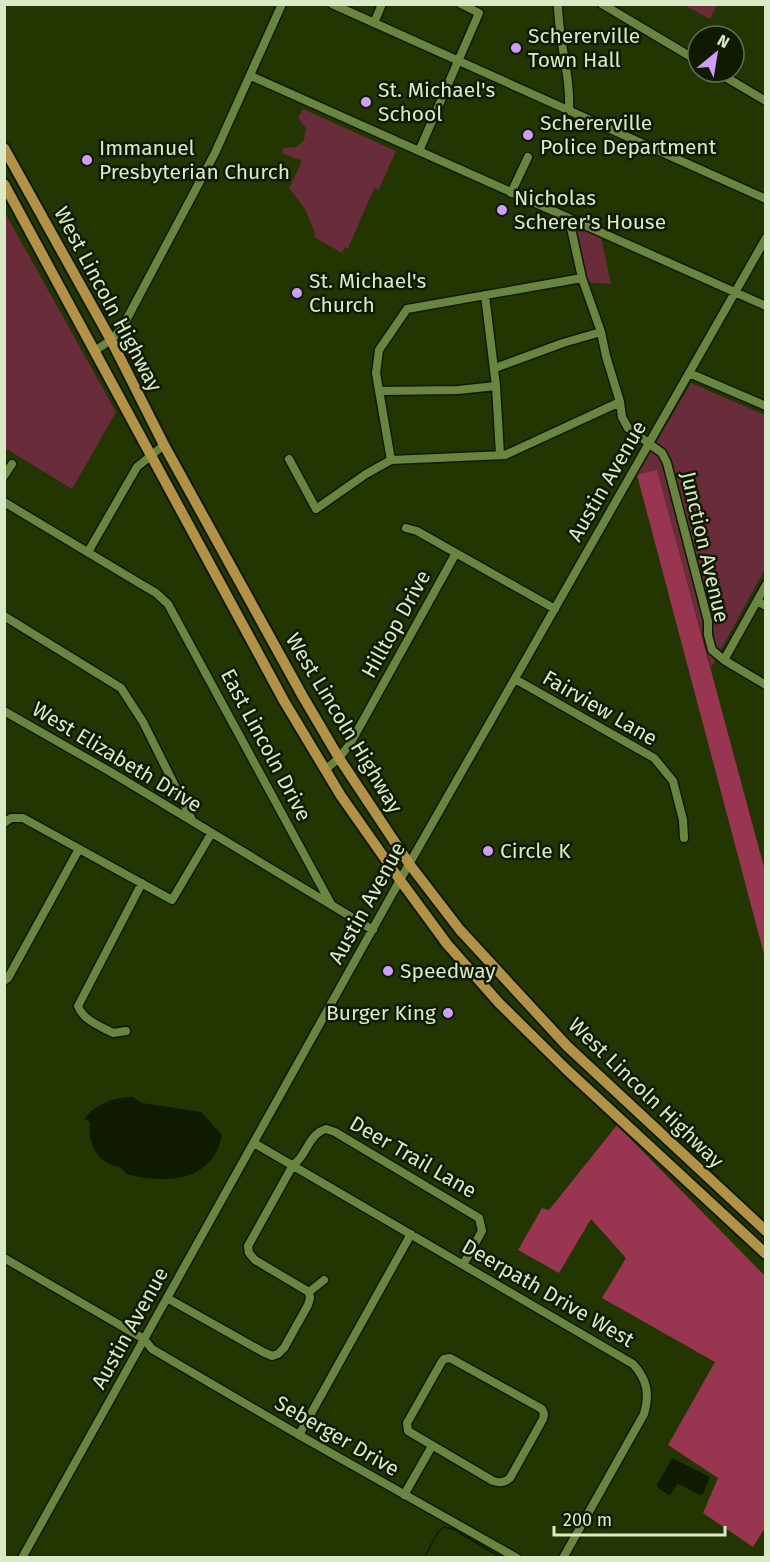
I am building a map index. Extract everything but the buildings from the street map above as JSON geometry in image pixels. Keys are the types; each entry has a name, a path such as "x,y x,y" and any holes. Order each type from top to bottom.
{"main road":[{"name":"West Lincoln Highway","path":"4,148 111,340 164,445 302,695 339,758 410,865 460,930 567,1046 765,1231"},
{"name":"West Lincoln Highway","path":"4,183 153,454 284,701 325,770 400,880 447,944 499,1003 567,1070 765,1254"}],"street":[{"path":"96,350 111,340 122,328 215,153 282,4"},
{"path":"332,4 765,199"},
{"path":"374,23 382,4"},
{"path":"419,151 479,13 461,4"},
{"path":"558,4 570,101 569,111"},
{"path":"602,4 686,54"},
{"path":"251,76 765,306"},
{"path":"738,84 765,100"},
{"path":"511,193 528,157"},
{"name":"Junction Avenue","path":"569,219 582,278 601,332 622,417 628,428 662,453 667,463 708,621 709,643 712,650 724,660"},
{"name":"Austin Avenue","path":"22,1557 400,880 765,238"},
{"path":"391,460 376,373 379,350 407,309 582,278"},
{"path":"485,295 495,368 500,456"},
{"path":"495,368 563,343 601,332"},
{"path":"689,373 765,406"},
{"path":"379,391 458,390 496,386"},
{"path":"289,459 316,509 366,474 391,460 505,455 620,402"},
{"path":"4,502 88,552 137,467 164,445"},
{"path":"4,476 12,464"},
{"path":"406,528 417,531 555,609"},
{"name":"East Lincoln Drive","path":"88,552 156,593 168,604 331,903"},
{"name":"Hilltop Drive","path":"325,770 350,744 456,553"},
{"path":"765,585 724,660 765,685"},
{"path":"757,601 765,606"},
{"path":"4,616 121,688 143,722 193,822"},
{"name":"Fairview Lane","path":"515,680 654,758 673,781 683,820 684,838"},
{"name":"West Elizabeth Drive","path":"4,711 373,930"},
{"path":"8,820 23,818 172,900 211,834"},
{"path":"4,981 8,978 79,849"},
{"path":"126,1031 113,1034 86,1018 78,1006 142,884"},
{"name":"Deer Trail Lane","path":"293,1165 299,1162 320,1130 330,1130 345,1137 479,1218 482,1231 463,1265"},
{"name":"Deerpath Drive West","path":"255,1143 633,1364 642,1374 646,1383 648,1402 644,1414 563,1557"},
{"path":"167,1298 272,1356 284,1348 308,1305 309,1292 255,1260 249,1253 248,1246 293,1165"},
{"path":"298,1435 411,1234"},
{"name":"Seberger Drive","path":"4,1258 144,1339 152,1349 298,1435 517,1557"},
{"path":"309,1292 324,1280"},
{"path":"450,1358 538,1406 544,1414 510,1478 502,1483 493,1481 432,1446 408,1431 407,1423 444,1359 450,1358"},
{"path":"404,1495 432,1446"}],"shaded area":[{"path":"717,4 710,19 684,5"},
{"path":"303,109 396,151 379,189 374,188 348,249 345,247 342,253 314,237 315,233 305,209 289,188 302,161 282,153 284,148 296,147 304,140 306,128 298,118"},
{"path":"4,211 116,412 72,489 5,448"},
{"path":"569,219 600,232 611,284 582,282"},
{"path":"691,383 765,415 765,569 711,668 657,471 637,475"},
{"path":"657,470 765,871 765,958 637,475"},
{"path":"133,1097 142,1103 201,1112 222,1135 217,1150 209,1162 187,1176 160,1179 128,1174 119,1167 105,1162 93,1147 90,1122 84,1119 106,1102"},
{"path":"617,1125 765,1276 766,1526 753,1547 703,1513 718,1478 668,1445 715,1362 602,1298 626,1258 591,1219 559,1273 518,1250 542,1208 549,1210"},
{"path":"672,1458 710,1477 703,1494 699,1495 677,1484 669,1495 658,1488 657,1485"}],"waterway":[{"path":"424,1558 438,1532 444,1527 453,1529 502,1558"}],"place":[{"name":"Schererville Town Hall","path":"516,48"},
{"name":"St. Michael's School","path":"366,102"},
{"name":"Schererville Police Department","path":"528,135"},
{"name":"Immanuel Presbyterian Church","path":"87,160"},
{"name":"Nicholas Scherer's House","path":"502,210"},
{"name":"St. Michael's Church","path":"297,293"},
{"name":"Circle K","path":"488,851"},
{"name":"Speedway","path":"388,971"},
{"name":"Burger King","path":"448,1013"}]}
